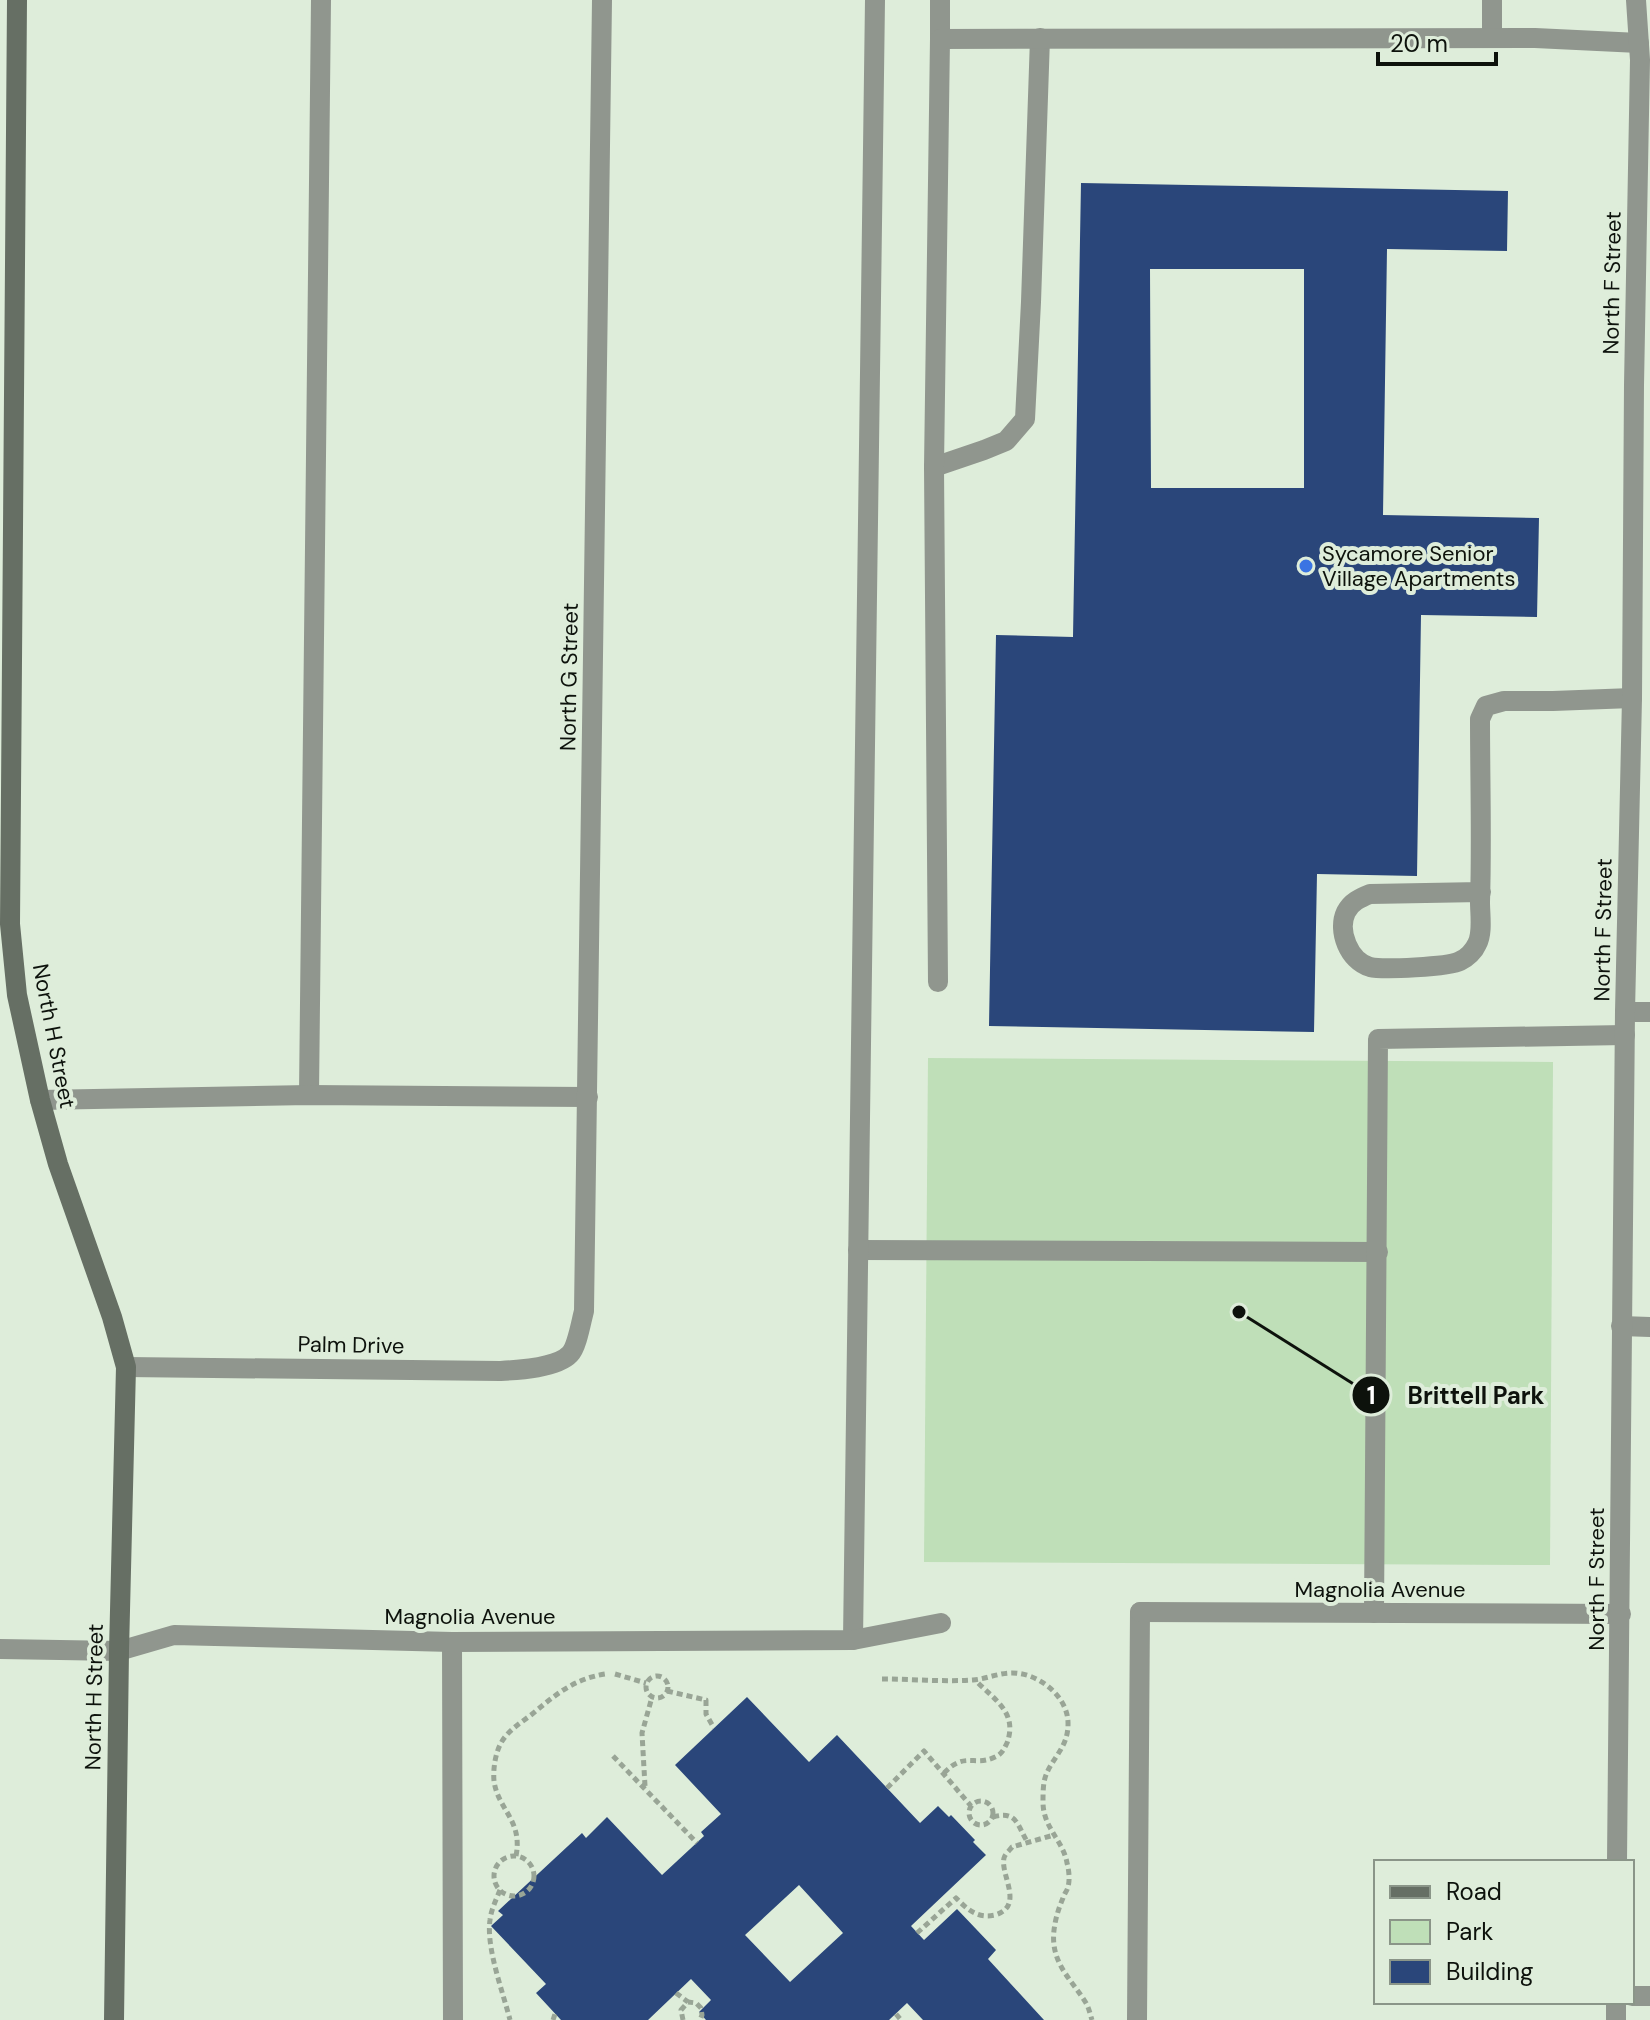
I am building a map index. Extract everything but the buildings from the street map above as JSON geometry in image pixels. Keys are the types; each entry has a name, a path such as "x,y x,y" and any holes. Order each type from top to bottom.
{"street":[{"name":"North H Street","path":"17,0 8,256 6,537 10,924 17,995 40,1100 58,1164 112,1317 126,1367 114,2020"},
{"path":"309,1095 321,0"},
{"name":"North G Street","path":"572,1352 584,1311 602,0"},
{"path":"853,1640 875,0"},
{"path":"938,982 934,467 940,0"},
{"path":"1492,0 1492,38"},
{"name":"North F Street","path":"1617,1860 1625,1012 1641,698 1643,55 1636,0"},
{"path":"934,467 1006,441 1025,419 1040,38"},
{"path":"940,39 1535,38 1643,55"},
{"path":"1481,892 1370,894 1347,909 1345,940 1352,955 1362,964 1374,968 1449,965 1461,961 1473,950 1479,940 1481,892 1480,719 1486,706 1504,701 1641,698"},
{"path":"1625,1012 1650,1012"},
{"path":"1374,1613 1378,1039 1625,1035"},
{"path":"40,1100 309,1095 588,1097"},
{"path":"858,1250 1378,1252"},
{"path":"1621,1326 1650,1327"},
{"name":"Palm Drive","path":"126,1367 500,1371 530,1369 562,1360 572,1352"},
{"name":"Magnolia Avenue","path":"1137,2020 1140,1612 1621,1614"},
{"name":"Magnolia Avenue","path":"0,1649 119,1651 174,1635 452,1642 853,1640 941,1623"},
{"path":"452,1642 453,2020"}],"path":[{"path":"516,1856 518,1842 513,1821 494,1784 498,1747 504,1737 549,1699 576,1682 608,1673 646,1683"},
{"path":"882,1679 976,1680 1011,1673 1027,1675 1042,1682 1064,1706 1068,1722 1066,1737 1061,1752 1045,1776 1043,1791 1047,1825 1067,1858 1069,1873 1068,1887 1054,1929 1054,1943 1057,1959 1087,2004 1092,2020"},
{"path":"660,1675 668,1683 667,1691 659,1698 652,1697 645,1690 649,1677 660,1675"},
{"path":"944,1773 954,1763 996,1757 1003,1752 1009,1735 1010,1724 1005,1709 976,1680"},
{"path":"667,1691 706,1700 706,1714 714,1728"},
{"path":"646,1789 642,1733 652,1697"},
{"path":"887,1788 924,1751 971,1806 970,1818 976,1824 988,1824 993,1810 985,1802 971,1806"},
{"path":"613,1756 697,1843"},
{"path":"993,1817 1010,1816 1028,1843"},
{"path":"917,1933 956,1898 977,1915 1002,1912 1007,1907 1010,1893 1004,1859 1012,1847 1054,1835"},
{"path":"516,1856 532,1867 534,1881 520,1895 506,1894 494,1879 496,1867 504,1858 516,1856"},
{"path":"500,1890 492,1907 490,1937 510,2020"},
{"path":"676,1993 701,2008 700,2020"},
{"path":"683,2020 681,2010 688,2002"},
{"path":"896,2014 901,2020"}],"green space":[{"path":"928,1058 1553,1062 1550,1565 924,1562"}],"place":[{"name":"Sycamore Senior Village Apartments","path":"1306,566"},
{"name":"Brittell Park","path":"1239,1312"}]}
